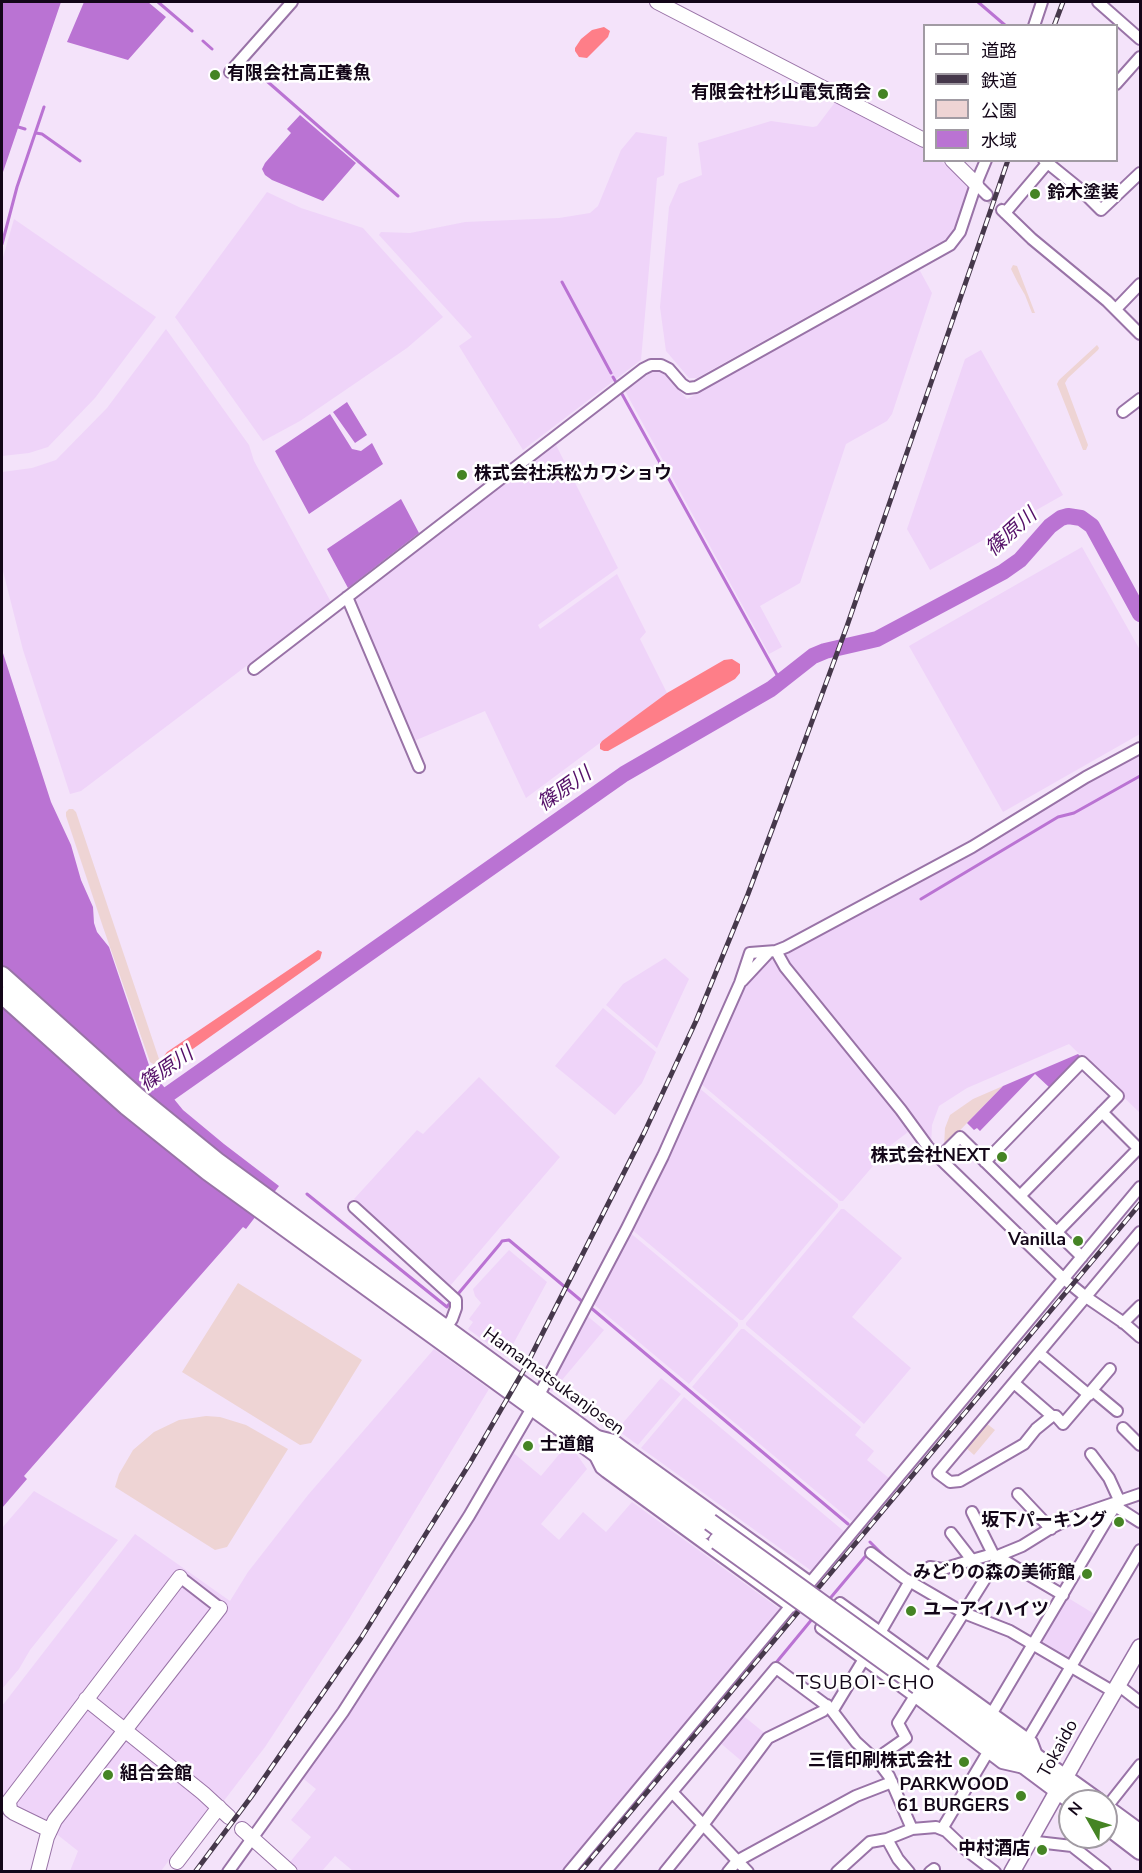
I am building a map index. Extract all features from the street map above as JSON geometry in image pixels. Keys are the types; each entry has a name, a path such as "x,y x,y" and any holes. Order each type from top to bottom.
{"main road":[{"name":"Hamamatsukanjosen","path":"2,975 136,1096 208,1154 273,1211"},
{"name":"Hamamatsukanjosen","path":"2,995 136,1114 208,1172 273,1211 450,1336 535,1401 1061,1784 1072,1789"},
{"name":"Tokaido","path":"1012,1872 1140,1647"},
{"name":"Hamamatsukanjosen","path":"1061,1784 1064,1789"},
{"path":"1118,1817 1140,1833"},
{"path":"1118,1835 1140,1851"}],"street":[{"path":"230,72 292,2"},
{"path":"657,2 923,139"},
{"path":"1035,24 1042,2"},
{"path":"1098,2 1140,39"},
{"path":"1118,82 1140,57"},
{"path":"954,162 987,195"},
{"path":"254,669 643,369 651,365 661,365 669,369 688,388 696,387 950,245 960,232 985,162"},
{"path":"1140,173 1101,210 1047,162 1003,211 1032,239 1116,309 1140,334"},
{"path":"1116,309 1140,284"},
{"path":"1123,412 1140,399"},
{"path":"346,597 419,767"},
{"path":"228,1872 343,1712 469,1516 587,1305 663,1156 740,983 772,951 972,847 1095,771 1140,748"},
{"path":"772,951 901,1110 928,1147 1064,1279 1140,1337"},
{"path":"985,1162 1082,1062 1118,1096 1020,1196"},
{"path":"1057,1232 1140,1149 1102,1112"},
{"path":"939,1158 960,1137 1082,1257"},
{"path":"569,1872 1140,1187"},
{"path":"354,1207 456,1300 450,1336"},
{"path":"1052,1416 1036,1429 1024,1444 960,1481 950,1482 938,1473 1140,1232"},
{"path":"1123,1323 1140,1306"},
{"path":"1038,1353 1117,1411"},
{"path":"1014,1383 1063,1424 1110,1369"},
{"path":"1123,1428 1140,1445"},
{"path":"791,1607 606,1472 598,1462 593,1443 604,1437 622,1446 810,1582"},
{"path":"1091,1454 1109,1478 1117,1504 1140,1522"},
{"path":"1018,1494 1051,1529"},
{"path":"930,1567 943,1569 972,1560 996,1556 1022,1546 1073,1517 1117,1504 1140,1494"},
{"path":"992,1713 1117,1504"},
{"path":"972,1512 996,1556 1063,1594"},
{"path":"951,1533 972,1560"},
{"path":"1028,1739 1140,1550"},
{"path":"871,1553 910,1581 973,1618 1005,1628 1071,1667 1140,1702"},
{"path":"876,1759 906,1738 898,1723 996,1556"},
{"path":"38,1872 49,1830 220,1608 180,1577 9,1801 10,1810 14,1813 49,1830"},
{"path":"665,1872 704,1826 768,1738 830,1708 864,1659 910,1581"},
{"path":"880,1633 840,1604 821,1628 864,1659 922,1682 992,1713 1032,1742 1034,1764 1002,1763 988,1752 922,1682 880,1633"},
{"path":"605,1872 776,1668 830,1708 856,1742 885,1769 912,1829"},
{"path":"86,1699 224,1812 174,1867"},
{"path":"942,1829 988,1752"},
{"path":"1118,1793 1140,1765"},
{"path":"728,1872 737,1861 856,1796 892,1782"},
{"path":"672,1792 748,1872"},
{"path":"837,1872 870,1842 888,1839 912,1829 936,1827 942,1829 995,1872"},
{"path":"242,1828 290,1872"},
{"path":"888,1839 895,1855 909,1872"},
{"path":"1031,1839 1058,1844"},
{"path":"1076,1849 1105,1872"}],"shaded area":[{"path":"604,27 610,31 608,37 587,58 579,57 575,48 581,39 592,30"},
{"path":"836,101 923,146 923,162 942,162 969,187 955,234 697,378 689,378 666,351 660,307 669,207 679,184 702,175 698,143 771,121 817,126"},
{"path":"636,132 667,137 664,175 657,178 641,360 523,450 459,346 472,337 379,235 381,232 410,233 465,222 559,218 590,213 598,206 621,150"},
{"path":"267,192 301,208 363,228 443,317 407,348 300,421 263,441 175,317"},
{"path":"14,219 156,317 95,398 48,447 29,453 2,456 2,261"},
{"path":"919,269 932,293 892,414 887,421 846,444 800,583 760,606 782,647 769,654 625,391 653,371 659,371 665,374 687,399"},
{"path":"166,329 249,445 254,461 331,602 81,791 70,794 23,650 2,567 2,472 32,468 56,460 107,408"},
{"path":"981,350 1063,495 930,570 907,529 965,359"},
{"path":"556,445 618,568 538,625 540,629 617,574 646,632 640,639 667,693 526,798 485,711 414,741 354,600"},
{"path":"1082,547 1140,650 1140,734 1003,812 909,646"},
{"path":"732,659 740,664 740,673 735,679 608,751 600,749 602,741 667,693 724,660"},
{"path":"1140,751 1140,1113 1069,1044 967,1088 939,1106 932,1125 931,1146 787,966 781,952"},
{"path":"318,950 322,952 320,959 173,1063 165,1061 164,1056 167,1052"},
{"path":"772,956 912,1129 891,1145 843,1201 840,1201 700,1083 742,985"},
{"path":"665,958 689,979 657,1048 606,1005 623,984"},
{"path":"603,1008 656,1052 642,1083 615,1115 555,1066"},
{"path":"479,1077 560,1157 450,1286 354,1199 417,1130 423,1134"},
{"path":"698,1087 838,1204 838,1207 743,1320 740,1320 630,1228"},
{"path":"841,1209 844,1209 902,1258 852,1317 911,1368 864,1424 746,1325"},
{"path":"628,1231 738,1323 738,1326 689,1384 591,1302"},
{"path":"509,1250 547,1282 506,1357 468,1329 473,1322 469,1319 481,1303 473,1289"},
{"path":"585,1314 604,1330 552,1392 546,1387"},
{"path":"741,1329 744,1329 861,1427 855,1435 874,1451 867,1460 890,1479 854,1523 692,1387"},
{"path":"434,1349 489,1389 349,1619 265,1747 223,1802 209,1804 161,1871 70,1871 78,1851 54,1832 37,1830 2,1811 2,1706 135,1534 230,1601 248,1572 308,1495"},
{"path":"661,1378 681,1394 638,1445 617,1430"},
{"path":"684,1397 846,1533 813,1572 641,1448"},
{"path":"567,1445 573,1449 587,1469 541,1524 559,1540 583,1512 606,1532 632,1502 784,1612 566,1871 353,1871 335,1856 322,1871 299,1872 289,1863 311,1837 291,1820 316,1789 300,1776 510,1450 541,1476"},
{"path":"34,1491 118,1540 30,1650 19,1669 2,1689 2,1528"},
{"path":"1065,1596 1096,1615 1070,1658 1039,1640"},
{"path":"741,1714 767,1735 745,1764 718,1741"}],"green space":[{"path":"1013,265 1017,266 1035,313 1032,313 1011,269"},
{"path":"1097,345 1098,350 1065,383 1088,445 1086,450 1083,450 1057,384"},
{"path":"69,809 76,812 159,1059 156,1066 150,1062 103,927 66,816"},
{"path":"1003,1086 944,1147 945,1128 950,1115 973,1099"},
{"path":"238,1283 362,1360 311,1443 300,1445 182,1372"},
{"path":"206,1416 220,1417 246,1425 288,1449 227,1547 215,1550 115,1487 119,1474 133,1450 154,1432 179,1420"},
{"path":"986,1423 995,1430 974,1455 965,1447"}],"water":[{"path":"2,2 61,2 2,175"},
{"path":"84,2 148,2 166,17 128,60 67,42"},
{"path":"300,115 356,163 323,201 272,180 265,175 262,169 291,133 287,129"},
{"path":"347,402 367,435 355,443 333,412"},
{"path":"330,414 352,449 361,451 372,443 383,464 309,514 275,451"},
{"path":"401,499 419,533 348,588 327,549"},
{"path":"2,650 51,802 71,845 81,880 93,907 97,932 109,947 151,1071 183,1110 279,1186 246,1229 243,1227 24,1476 27,1479 2,1508"},
{"path":"1078,1054 1081,1057 1050,1088 1035,1074 980,1131 977,1128 974,1130 967,1123 1003,1086"}],"waterway":[{"path":"158,2 192,31"},
{"path":"978,2 1004,24"},
{"path":"203,41 212,49"},
{"path":"244,61 398,196"},
{"path":"2,244 17,187 44,107"},
{"path":"15,126 25,129"},
{"path":"36,133 42,134 80,161"},
{"path":"562,282 611,373"},
{"path":"613,377 617,384"},
{"path":"622,394 781,682"},
{"name":"篠原川","path":"153,1105 624,774 771,689 813,656 877,639 1003,572 1020,560 1050,526 1061,518 1068,516 1081,518 1092,526 1140,614"},
{"path":"921,899 1058,817 1074,813 1140,776"},
{"path":"307,1194 447,1307 449,1304"},
{"path":"458,1294 502,1241 509,1240 584,1303"},
{"path":"590,1307 848,1524"},
{"path":"870,1542 888,1560"},
{"path":"827,1602 874,1546"},
{"path":"775,1664 813,1618"},
{"path":"992,1619 1011,1626"}],"tunnel":[{"path":"987,195 1002,210"}],"railway":[{"path":"1055,24 1063,2"},
{"path":"195,1872 251,1797 361,1638 470,1463 525,1368 645,1131 696,1021 748,894 847,626 1007,162"},
{"path":"580,1872 1140,1204"}],"place":[{"name":"有限会社高正養魚","path":"215,75"},
{"name":"有限会社杉山電気商会","path":"883,94"},
{"name":"鈴木塗装","path":"1035,194"},
{"name":"株式会社浜松カワショウ","path":"462,475"},
{"name":"株式会社NEXT","path":"1002,1157"},
{"name":"Vanilla","path":"1078,1241"},
{"name":"士道館","path":"528,1446"},
{"name":"坂下パーキング","path":"1119,1522"},
{"name":"みどりの森の美術館","path":"1087,1574"},
{"name":"ユーアイハイツ","path":"911,1611"},
{"name":"三信印刷株式会社","path":"964,1762"},
{"name":"組合会館","path":"108,1775"},
{"name":"PARKWOOD 61 BURGERS","path":"1021,1796"},
{"name":"中村酒店","path":"1042,1850"}],"district":[{"name":"TSUBOI-CHO","path":"866,1684"}]}
